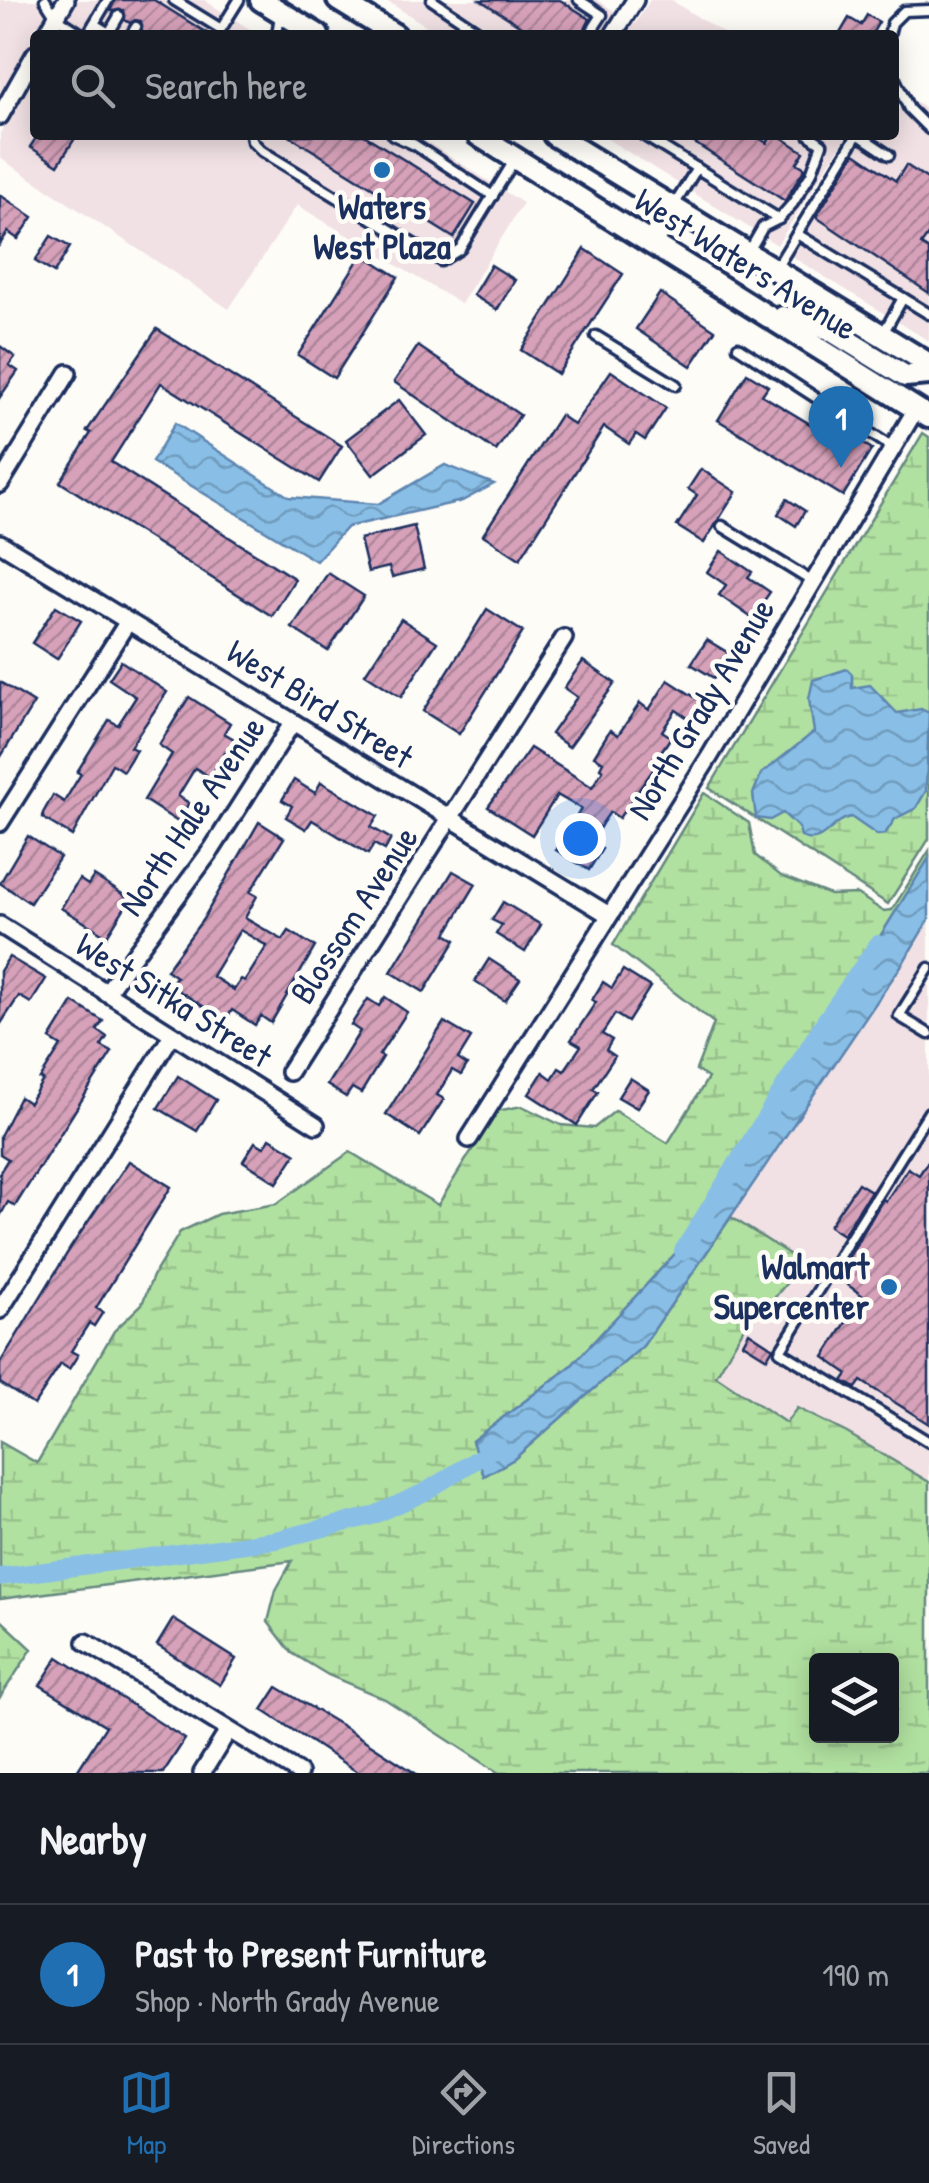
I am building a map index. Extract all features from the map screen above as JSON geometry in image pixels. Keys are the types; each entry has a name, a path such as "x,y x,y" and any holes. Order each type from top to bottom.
{"main road":[{"path":"261,0 310,30"},
{"path":"338,0 387,30"},
{"name":"West Waters Avenue","path":"486,140 925,412"},
{"name":"West Waters Avenue","path":"562,140 929,364"},
{"path":"651,243 673,208"},
{"path":"761,312 827,328 905,376 929,374"}],"street":[{"path":"49,30 66,0"},
{"path":"616,30 635,0"},
{"path":"0,116 30,63"},
{"path":"0,484 68,372"},
{"name":"North Grady Avenue","path":"469,1139 710,756 893,448 925,412"},
{"name":"West Bird Street","path":"0,543 609,915"},
{"path":"0,823 127,623"},
{"name":"Blossom Avenue","path":"289,1072 564,638"},
{"name":"North Hale Avenue","path":"106,993 212,849 293,722"},
{"name":"West Sitka Street","path":"0,926 316,1124"},
{"path":"0,1310 172,1035"},
{"path":"86,1642 299,1773"},
{"path":"202,1773 228,1731"}],"lane":[{"path":"45,0 56,17 77,30"},
{"path":"91,30 108,0"},
{"path":"169,10 174,0 223,30"},
{"path":"210,30 239,0"},
{"path":"432,0 475,30"},
{"path":"579,0 602,16 593,30"},
{"path":"890,30 904,11 929,10"},
{"path":"278,30 280,12"},
{"path":"190,22 196,13"},
{"path":"112,30 119,16"},
{"path":"94,24 104,30"},
{"path":"899,88 909,109 929,129"},
{"path":"251,140 262,151 442,261 460,249 515,159"},
{"path":"404,140 493,196"},
{"path":"415,145 418,140"},
{"path":"650,140 779,218"},
{"path":"748,253 762,228 779,218 811,174 822,144 816,140"},
{"path":"775,270 855,140"},
{"path":"866,140 889,155"},
{"path":"673,208 697,168"},
{"path":"796,234 929,314"},
{"path":"882,335 903,298"},
{"path":"596,336 676,385"},
{"path":"738,347 893,448"},
{"path":"722,526 813,582"},
{"path":"929,968 899,1016 929,1034"},
{"path":"929,1112 780,1351 929,1442"}],"shaded area":[{"path":"0,0 57,0 40,30 30,30 30,47 0,100"},
{"path":"76,0 204,0 251,30 58,30"},
{"path":"385,0 597,0 635,24 650,0 671,0 718,30 433,30"},
{"path":"30,80 30,140 424,140 523,203 461,304 297,205 229,309 0,158 0,133"},
{"path":"909,99 929,110 929,341 781,250 848,147 855,151 866,140 899,140 899,108"},
{"path":"609,140 844,140 777,245"},
{"path":"929,919 929,1482 798,1408 787,1424 716,1376 750,1317 766,1308 803,1263 731,1217"}],"green space":[{"path":"923,433 929,437 929,839 888,904 709,788"},
{"path":"704,793 749,823 755,855 781,876 830,895 857,894 883,911 892,910 929,851 929,858 697,1230 571,1366 472,1441 484,1476 514,1459 643,1346 731,1217 803,1263 766,1308 750,1317 716,1376 786,1423 797,1408 929,1482 929,1773 499,1773 385,1699 328,1675 292,1653 268,1622 276,1590 292,1561 0,1599 0,1442 37,1463 114,1331 142,1304 153,1276 180,1232 218,1214 276,1204 350,1152 438,1205 496,1111 522,1106 561,1125 594,1128 615,1111 668,1143 708,1078 696,1070 714,1023 613,945"},
{"path":"0,1619 32,1649 0,1697"}],"water":[{"path":"175,423 289,497 378,504 445,465 494,484 462,501 347,527 316,561 152,462"},
{"path":"847,669 852,674 852,688 870,685 897,713 921,709 929,713 926,791 916,808 895,819 885,834 877,835 851,817 815,839 801,837 799,828 783,813 770,820 756,818 753,794 761,774 814,732 809,699 813,680"},
{"path":"929,858 929,919 643,1346 514,1459 484,1476 472,1441 571,1366 697,1230"}],"building":[{"path":"115,0 154,0 202,30 142,30 141,21 125,20 124,10 110,11"},
{"path":"480,0 560,0 590,19 584,30 527,30"},
{"path":"867,15 879,22 874,30 842,30 849,18 861,25"},
{"path":"35,140 74,140 58,165 30,147"},
{"name":"Waters West Plaza","path":"296,140 372,140 475,204 454,238"},
{"path":"690,140 767,143 786,140 804,152 797,163 805,168 785,201"},
{"path":"855,153 896,181 906,165 929,180 929,234 921,245 929,250 929,293 816,217"},
{"path":"0,195 33,217 18,239 8,232 0,244"},
{"path":"51,236 70,247 54,273 35,261"},
{"path":"585,249 623,274 558,374 521,350"},
{"path":"362,254 398,277 334,378 298,355"},
{"path":"491,265 515,280 497,310 473,295"},
{"path":"660,293 715,330 691,366 636,329"},
{"path":"157,329 342,446 319,482 161,383 111,462 295,579 272,616 60,482 91,433 87,431"},
{"path":"0,346 15,357 9,365 18,371 0,397"},
{"path":"418,346 520,415 496,451 394,382"},
{"path":"611,371 666,408 645,440 636,434 629,444 604,427 520,559 483,535 560,415 574,425"},
{"path":"747,373 768,386 762,395 845,445 851,436 872,449 843,496 718,420"},
{"path":"399,400 426,435 373,475 346,440"},
{"path":"701,469 736,492 704,543 677,526 697,495 688,489"},
{"path":"787,499 805,511 796,526 778,514"},
{"path":"414,526 424,569 392,577 389,567 368,572 360,539"},
{"path":"721,551 752,572 748,577 770,592 752,618 719,595 726,585 707,572"},
{"path":"328,573 364,596 328,651 292,628"},
{"path":"56,606 81,621 57,659 32,643"},
{"path":"487,609 523,632 459,734 423,711"},
{"path":"401,619 437,642 401,697 365,674"},
{"path":"707,640 730,654 714,678 691,664"},
{"path":"121,661 167,692 130,747 136,750 123,771 112,764 72,836 43,818 43,813 53,795 64,802 81,774 77,772 109,720 118,725 136,697 109,679"},
{"path":"583,661 615,683 569,747 551,734 577,697 564,688"},
{"path":"668,680 702,702 691,720 676,710 662,731 671,737 657,758 660,760 619,818 610,812 591,843 602,849 589,870 556,850 581,809 557,795 532,835 488,807 530,748 592,787 603,770 603,762 594,756 610,730 618,735 640,703 649,710"},
{"path":"0,682 34,703 0,758"},
{"path":"189,697 230,723 224,733 234,739 210,777 195,768 178,796 189,803 178,822 144,800 172,754 159,745"},
{"path":"294,780 315,793 321,782 378,816 371,827 391,839 385,850 374,844 368,854 312,820 306,829 286,817 292,806 282,800"},
{"path":"259,822 284,838 250,892 257,896 245,918 283,940 289,931 315,947 271,1023 261,1016 255,1025 232,1010 222,1027 206,1016 209,1010 170,985 176,977 166,970 203,919","holes":["240,930 267,946 245,981 241,979 234,990 212,976"]},
{"path":"28,836 60,857 30,903 0,883"},
{"path":"453,871 476,884 446,934 456,940 424,992 391,972"},
{"path":"94,876 130,899 107,936 61,908 79,879 88,885"},
{"path":"503,902 541,925 525,952 496,934 502,925 492,920"},
{"path":"9,957 46,979 31,1003 19,996 0,1025 0,971"},
{"path":"489,959 520,979 505,1001 475,981"},
{"path":"623,970 650,987 628,1022 615,1014 602,1034 612,1040 606,1050 615,1056 593,1089 598,1092 577,1125 529,1094 543,1072 552,1079 559,1068 564,1071 581,1046 571,1040 596,1002 592,1000 603,982 612,988"},
{"path":"385,997 407,1012 379,1055 383,1057 361,1093 352,1088 346,1097 327,1085 360,1031 351,1025 368,999 379,1006"},
{"path":"73,1002 103,1021 97,1030 107,1037 101,1046 112,1052 15,1206 8,1202 0,1216 0,1172 8,1159 0,1154 0,1136 20,1097 29,1103 43,1080 40,1079 61,1046 50,1039"},
{"path":"444,1022 471,1038 458,1059 467,1065 461,1075 452,1070 437,1095 444,1099 420,1136 386,1114"},
{"path":"178,1076 216,1100 197,1131 158,1108"},
{"path":"630,1078 649,1090 637,1108 618,1097"},
{"path":"270,1138 296,1154 277,1183 243,1161 255,1142 264,1147"},
{"name":"Walmart Supercenter","path":"929,1160 929,1424 861,1381 856,1388 843,1381 848,1374 824,1357 863,1296 837,1277 883,1199 886,1201 908,1168 919,1175"},
{"path":"129,1161 171,1187 96,1308 103,1312 94,1326 89,1323 71,1351 78,1355 69,1369 61,1364 34,1405 0,1383 0,1363"},
{"path":"858,1183 871,1191 843,1235 829,1226"},
{"path":"749,1332 773,1348 767,1358 743,1343"},
{"path":"173,1619 236,1659 220,1685 157,1645"},
{"path":"58,1657 185,1739 163,1773 76,1773 106,1726 40,1685"},
{"path":"277,1687 415,1773 359,1773 262,1710"}],"waterway":[{"path":"683,1251 825,1021 878,944"},
{"path":"0,1577 276,1540 372,1516 425,1492 498,1446"}],"place":[{"name":"Waters West Plaza","path":"382,170"},
{"name":"Past to Present Furniture","path":"841,468"},
{"name":"Walmart Supercenter","path":"889,1287"}]}
